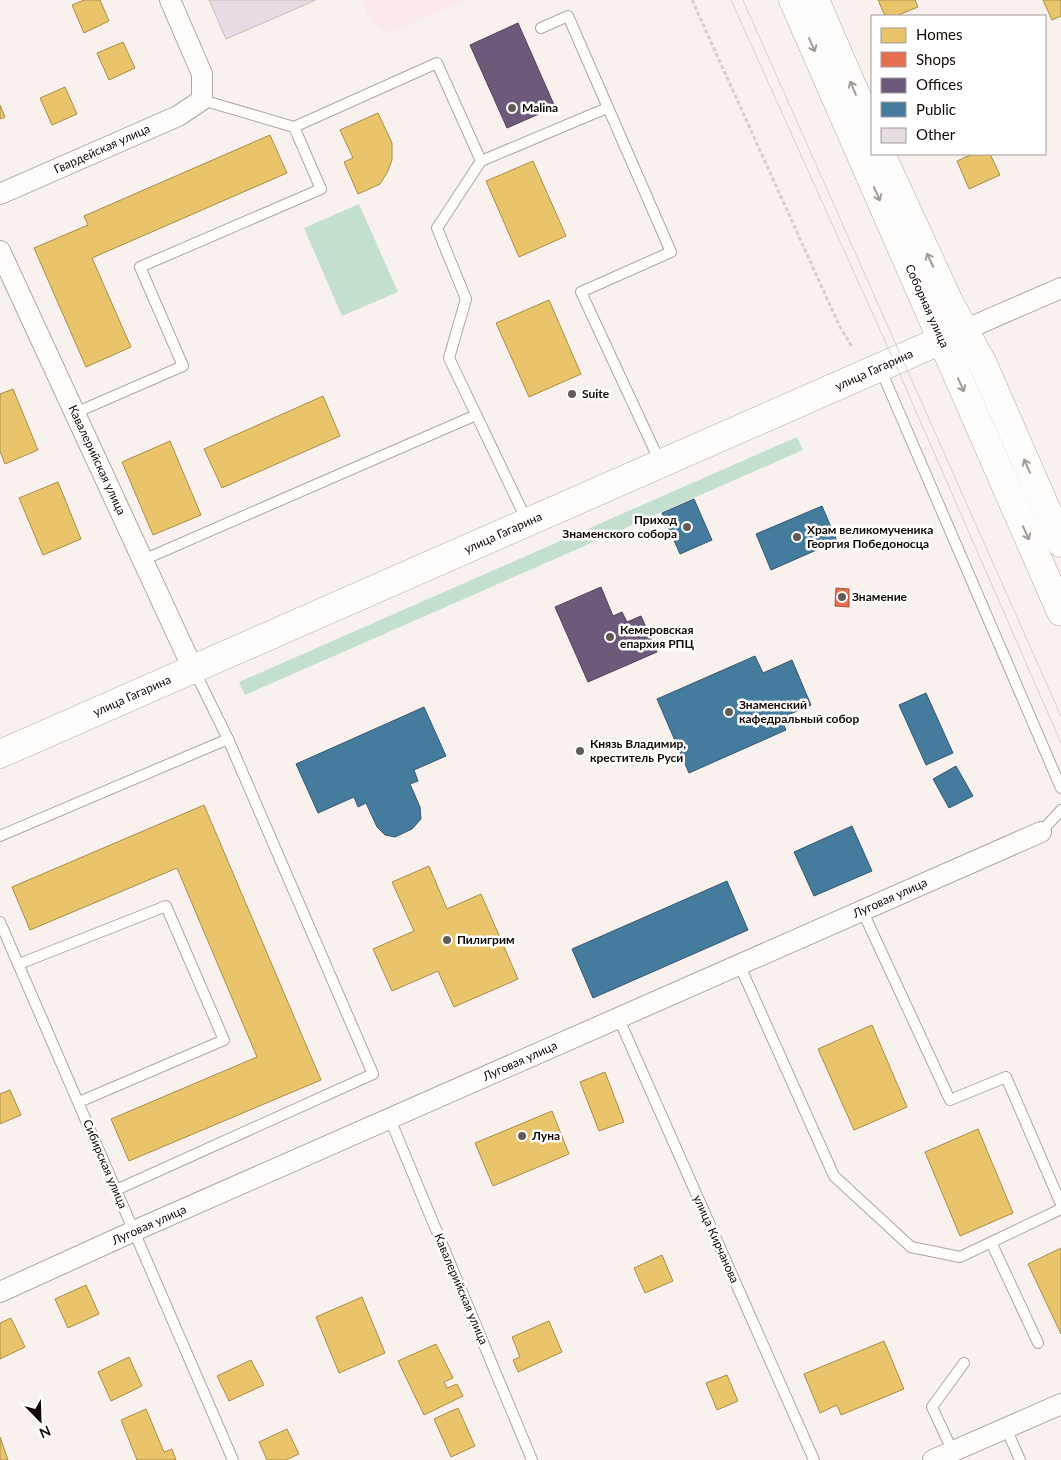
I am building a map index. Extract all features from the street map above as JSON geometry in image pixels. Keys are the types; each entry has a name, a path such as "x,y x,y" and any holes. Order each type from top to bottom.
{"main road":[{"name":"Соборная улица","path":"793,0 953,335 1061,612"},
{"path":"815,0 871,130"},
{"name":"Соборная улица","path":"882,155 950,304 953,335 982,364 1061,542"},
{"name":"улица Гагарина","path":"0,754 953,335"}],"street":[{"path":"170,0 202,74 202,100"},
{"name":"Гвардейская улица","path":"0,194 178,116 202,100"},
{"name":"Кавалерийская улица","path":"0,250 194,669"},
{"name":"улица Гагарина","path":"953,335 1061,288"},
{"name":"Луговая улица","path":"0,1292 134,1231 1040,832"},
{"path":"933,1460 1061,1404"}],"lane":[{"path":"541,28 568,16 606,108 671,252 581,292 661,463"},
{"path":"202,100 294,126 436,63 481,162"},
{"path":"527,522 449,358 466,299 437,228 481,162 606,108"},
{"path":"76,413 183,366 140,267 321,189 294,126"},
{"path":"880,367 1061,788"},
{"path":"143,560 476,415"},
{"path":"116,1190 372,1074 228,739 194,669"},
{"path":"0,836 228,739"},
{"path":"1040,832 1061,810"},
{"path":"19,964 166,906 201,986 224,1040 79,1102"},
{"path":"862,910 950,1100 1006,1077 1061,1204"},
{"name":"Сибирская улица","path":"0,922 233,1460"},
{"path":"739,964 834,1176 910,1247 960,1257 1061,1210"},
{"name":"улица Кирчанова","path":"618,1018 814,1460"},
{"name":"Кавалерийская улица","path":"390,1119 532,1460"},
{"path":"991,1242 1038,1343"},
{"path":"953,1452 932,1407 964,1363"},
{"path":"1006,1428 1020,1460"}],"path":[{"path":"692,0 839,324 852,347"}],"shaded area":[{"path":"361,0 466,0 390,33 372,23"}],"green space":[{"path":"359,204 398,292 342,316 304,228"},
{"path":"797,437 803,450 245,695 239,682"}],"building: Homes":[{"path":"84,0 100,0 109,21 84,33 72,5"},
{"path":"878,0 915,0 918,7 898,15 885,15"},
{"path":"1043,0 1061,0 1061,16 1052,20"},
{"path":"123,42 135,68 109,80 97,53"},
{"path":"65,87 77,114 52,125 40,98"},
{"path":"0,105 5,117 0,119"},
{"path":"378,113 392,143 392,160 380,184 358,194 344,162 353,158 340,130"},
{"path":"270,135 287,173 92,258 131,347 86,367 34,248 88,225 84,216"},
{"path":"970,155 990,155 1000,175 969,189 957,161"},
{"path":"533,161 566,236 519,257 486,181"},
{"path":"549,300 581,374 529,397 496,323"},
{"path":"13,389 38,450 5,464 0,451 0,394"},
{"path":"323,396 340,436 222,488 204,449"},
{"path":"170,441 201,515 153,535 122,462"},
{"path":"58,482 81,539 43,555 19,498"},
{"path":"204,805 321,1080 129,1161 111,1119 257,1057 177,868 30,930 12,887"},
{"name":"Пилигрим","path":"429,866 447,909 481,894 518,979 454,1007 438,971 392,991 373,949 414,931 392,882"},
{"path":"872,1025 907,1107 854,1130 818,1049"},
{"path":"605,1072 624,1122 599,1131 580,1082"},
{"path":"10,1090 21,1115 0,1124 0,1094"},
{"path":"552,1111 569,1154 493,1186 475,1143"},
{"path":"978,1129 1013,1213 960,1236 925,1152"},
{"path":"1061,1248 1061,1334 1028,1264"},
{"path":"662,1255 673,1281 645,1293 634,1268"},
{"path":"86,1285 99,1314 68,1328 55,1299"},
{"path":"362,1297 385,1353 339,1373 316,1317"},
{"path":"11,1318 25,1347 0,1359 0,1323"},
{"path":"549,1321 562,1352 518,1372 513,1360 520,1357 512,1337"},
{"path":"884,1341 904,1389 841,1415 837,1405 820,1413 804,1374"},
{"path":"436,1344 453,1378 444,1382 447,1388 457,1384 463,1396 424,1415 398,1361"},
{"path":"129,1357 142,1386 111,1401 98,1372"},
{"path":"251,1360 264,1385 229,1401 217,1376"},
{"path":"727,1375 738,1401 717,1410 706,1383"},
{"path":"458,1408 475,1446 451,1457 434,1419"},
{"path":"146,1409 164,1452 172,1449 176,1460 137,1460 121,1420"},
{"path":"287,1429 299,1454 286,1460 267,1460 259,1442"},
{"path":"0,1437 8,1460 0,1460"}],"building: Shops":[{"name":"Знамение","path":"836,588 849,589 849,607 835,606"}],"building: Offices":[{"path":"518,23 555,107 507,128 470,45"},
{"name":"Кемеровская епархия РПЦ","path":"601,587 613,616 622,612 627,622 641,616 657,652 588,682 555,607"}],"building: Public":[{"name":"Приход Знаменского собора","path":"694,499 712,540 680,554 662,513"},
{"name":"Храм великомученика Георгия Победоносца","path":"822,506 837,541 771,570 756,534"},
{"name":"Знаменский кафедральный собор","path":"755,656 763,673 792,660 811,705 781,718 786,730 689,773 657,699"},
{"path":"926,693 953,753 926,765 899,705"},
{"path":"424,707 446,756 414,770 418,781 410,784 420,807 421,819 412,829 395,837 385,835 377,827 366,803 358,807 354,797 318,813 296,764"},
{"path":"956,766 973,796 949,808 933,779"},
{"path":"852,826 872,871 814,896 794,852"},
{"path":"727,881 748,930 593,998 572,949"}],"building: Other":[{"path":"209,0 316,0 226,39"}],"tram line":[{"path":"731,0 894,361 1061,743"},
{"path":"743,0 1061,716"}],"place":[{"name":"Malina","path":"512,108"},
{"name":"Suite","path":"572,394"},
{"name":"Приход Знаменского собора","path":"687,527"},
{"name":"Храм великомученика Георгия Победоносца","path":"797,537"},
{"name":"Знамение","path":"842,597"},
{"name":"Кемеровская епархия РПЦ","path":"610,637"},
{"name":"Знаменский кафедральный собор","path":"729,712"},
{"name":"Князь Владимир, креститель Руси","path":"580,751"},
{"name":"Пилигрим","path":"447,940"},
{"name":"Луна","path":"522,1136"}]}
